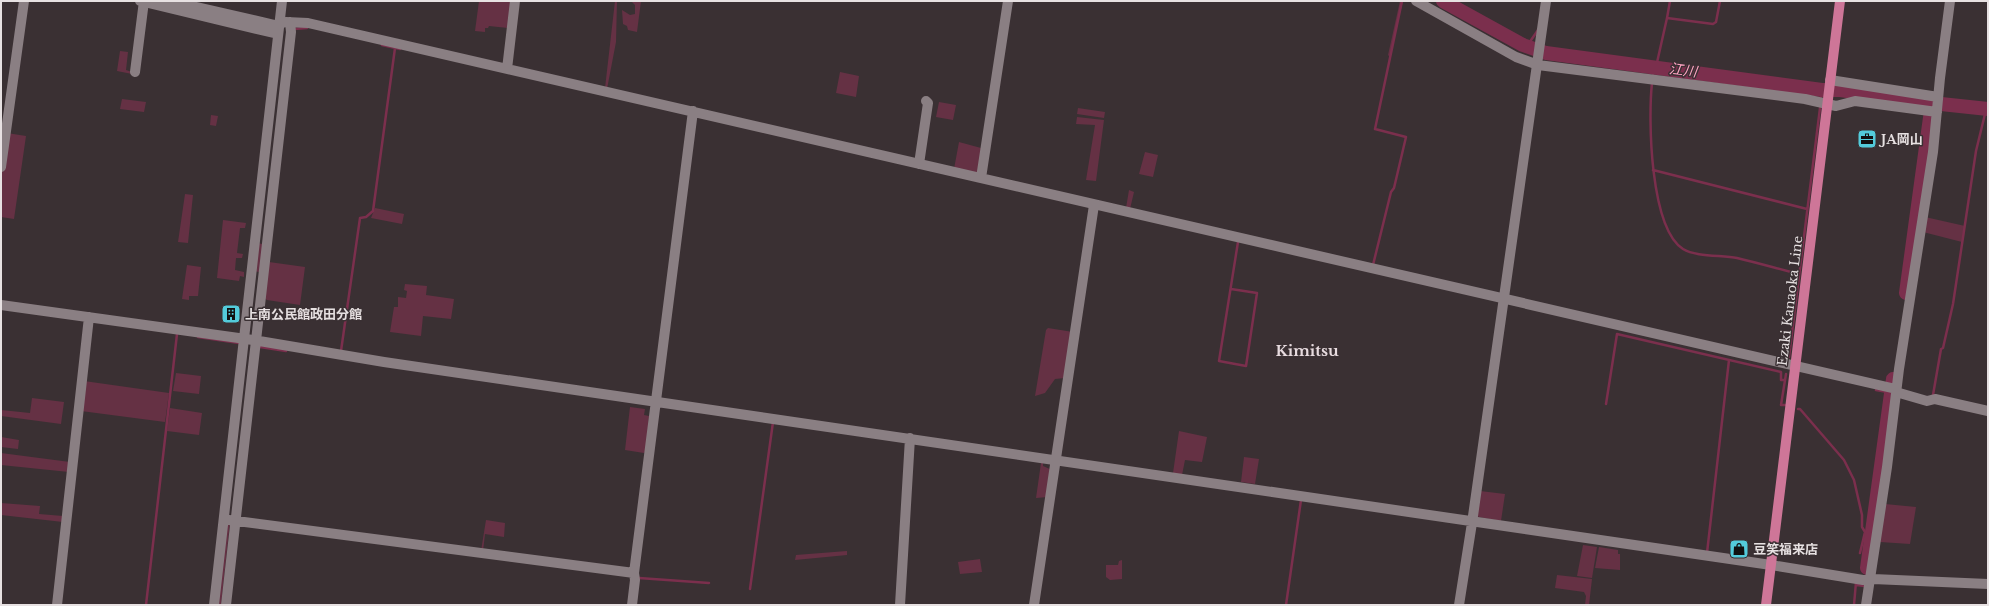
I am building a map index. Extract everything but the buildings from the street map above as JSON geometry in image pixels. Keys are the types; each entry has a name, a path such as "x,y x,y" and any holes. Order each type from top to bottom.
{"main road":[{"name":"Ezaki Kanaoka Line","path":"1766,605 1840,1"}],"street":[{"path":"1,167 24,1"},
{"path":"135,72 143,1 284,32 308,23 693,114 981,178 1093,207 1796,366 1894,389 1927,401 1935,399 1988,411"},
{"path":"170,1 269,24 284,32"},
{"path":"226,605 230,520 284,32 282,1"},
{"path":"507,69 515,1"},
{"path":"981,178 1008,1"},
{"path":"1416,1 1516,57 1538,62 1805,98 1828,102 1836,106 1855,101 1933,112"},
{"path":"1459,605 1546,1"},
{"path":"1866,605 1866,580 1887,467 1894,389 1933,112 1938,97 1950,1"},
{"path":"1830,81 1938,97"},
{"path":"919,164 928,103 926,101"},
{"path":"632,605 635,580 634,573 693,114"},
{"path":"1034,605 1093,207"},
{"path":"1,305 89,320 251,340 656,404 1866,580 1873,579 1988,584"},
{"path":"57,605 89,320"},
{"path":"900,605 909,441"},
{"path":"230,520 634,573"},
{"path":"214,605 230,520"}],"shaded area":[{"path":"479,1 511,1 508,28 489,26 488,28 485,28 485,32 475,31"},
{"path":"615,1 617,1 616,42 607,89 605,88"},
{"path":"631,1 641,1 637,32 628,30 627,26 623,24 622,10 630,15 635,14 635,5"},
{"path":"1400,1 1403,1 1390,57 1388,55"},
{"path":"120,51 128,52 126,70 132,72 132,74 117,71"},
{"path":"840,72 859,76 856,97 836,93"},
{"path":"122,99 146,102 144,112 120,109"},
{"path":"939,102 956,105 953,120 936,117"},
{"path":"1078,108 1105,112 1104,118 1077,114"},
{"path":"211,115 218,116 216,126 210,125"},
{"path":"1077,117 1104,120 1096,181 1086,180 1095,125 1076,124"},
{"path":"7,133 26,136 14,219 1,217 1,178"},
{"path":"959,142 981,148 978,175 954,169"},
{"path":"1145,152 1158,155 1153,177 1139,174"},
{"path":"1129,190 1134,192 1130,209 1126,208"},
{"path":"185,194 193,195 188,243 178,242"},
{"path":"375,208 404,214 402,224 371,218"},
{"path":"1925,217 1965,226 1962,242 1923,232"},
{"path":"223,220 246,223 245,228 240,228 237,253 243,254 242,258 236,258 235,270 244,272 244,277 240,276 239,281 217,278"},
{"path":"256,243 263,244 260,272 253,271"},
{"path":"269,262 305,267 300,305 267,300 264,298"},
{"path":"187,265 201,267 198,296 189,296 189,300 182,299"},
{"path":"405,284 427,286 426,295 454,299 451,319 423,316 421,336 390,332 394,307 398,307 398,297 406,298 407,291 404,290"},
{"path":"1048,328 1073,332 1065,378 1055,379 1045,393 1035,396 1046,330"},
{"path":"176,373 201,376 199,394 173,391"},
{"path":"84,381 169,393 165,422 81,411"},
{"path":"32,398 64,402 61,424 1,416 1,410 30,413"},
{"path":"630,407 645,409 644,415 649,416 646,451 644,453 625,450"},
{"path":"170,408 202,413 199,435 167,431"},
{"path":"1179,431 1207,437 1202,462 1185,460 1182,475 1173,473"},
{"path":"1,437 19,440 18,449 1,447"},
{"path":"1,453 70,462 69,472 1,465"},
{"path":"1244,457 1259,459 1255,484 1241,482"},
{"path":"1041,463 1043,463 1043,466 1052,470 1048,497 1036,498"},
{"path":"1480,491 1505,494 1501,521 1479,517 1476,515"},
{"path":"1,503 40,506 39,514 63,516 63,522 1,515"},
{"path":"1885,504 1916,507 1910,544 1880,542"},
{"path":"486,520 505,523 504,537 485,534 483,551 481,551"},
{"path":"230,522 221,605 216,605 225,523"},
{"path":"1583,545 1597,547 1592,578 1577,576"},
{"path":"1599,547 1618,550 1618,554 1620,554 1620,570 1595,568"},
{"path":"847,551 847,555 795,560 796,555"},
{"path":"980,559 982,572 960,574 958,562"},
{"path":"1122,560 1122,579 1110,580 1106,577 1106,565 1118,565 1119,561"},
{"path":"1557,575 1592,579 1589,605 1585,605 1586,596 1584,592 1555,588"}],"waterway":[{"path":"1373,265 1406,137 1375,129 1402,1"},
{"name":"江川","path":"1443,1 1523,45 1546,53 1822,90 1840,90 1935,103"},
{"path":"1667,18 1670,1"},
{"path":"1656,67 1667,18 1713,24 1716,22 1720,1"},
{"path":"294,29 307,28"},
{"path":"1527,46 1538,30"},
{"path":"382,45 400,49"},
{"path":"341,351 360,218 366,217 373,211 395,48"},
{"name":"江川","path":"1653,74 1654,67"},
{"path":"1652,83 1651,146 1654,172 1658,197 1664,219 1672,237 1683,249 1688,252 1702,255 1737,258 1799,274"},
{"path":"1821,98 1822,90"},
{"path":"1906,293 1932,103"},
{"name":"江川","path":"1941,104 1988,109"},
{"path":"1789,357 1820,108"},
{"path":"1933,395 1941,349 1943,348 1953,304 1976,151 1985,114"},
{"path":"1653,170 1807,209"},
{"path":"1231,289 1257,293 1246,366 1219,361 1238,242"},
{"path":"146,605 177,334"},
{"path":"1606,404 1617,334 1781,372 1781,380 1784,380"},
{"path":"198,337 239,343"},
{"path":"260,347 286,351"},
{"path":"1707,553 1729,360"},
{"path":"1785,405 1781,405 1786,374"},
{"path":"1867,568 1893,379"},
{"path":"1876,390 1893,393"},
{"path":"1798,409 1800,409 1844,460 1854,480 1862,515 1862,527 1865,532 1860,553"},
{"path":"750,589 773,422"},
{"path":"1286,605 1301,500"},
{"path":"639,578 709,583"},
{"path":"1854,605 1856,582"},
{"path":"1857,585 1864,586"}],"place":[{"name":"JA岡山","path":"1867,139"},
{"name":"上南公民館政田分館","path":"231,314"},
{"name":"豆笑福来店","path":"1739,549"}],"district":[{"name":"Kimitsu","path":"1307,350"}]}
